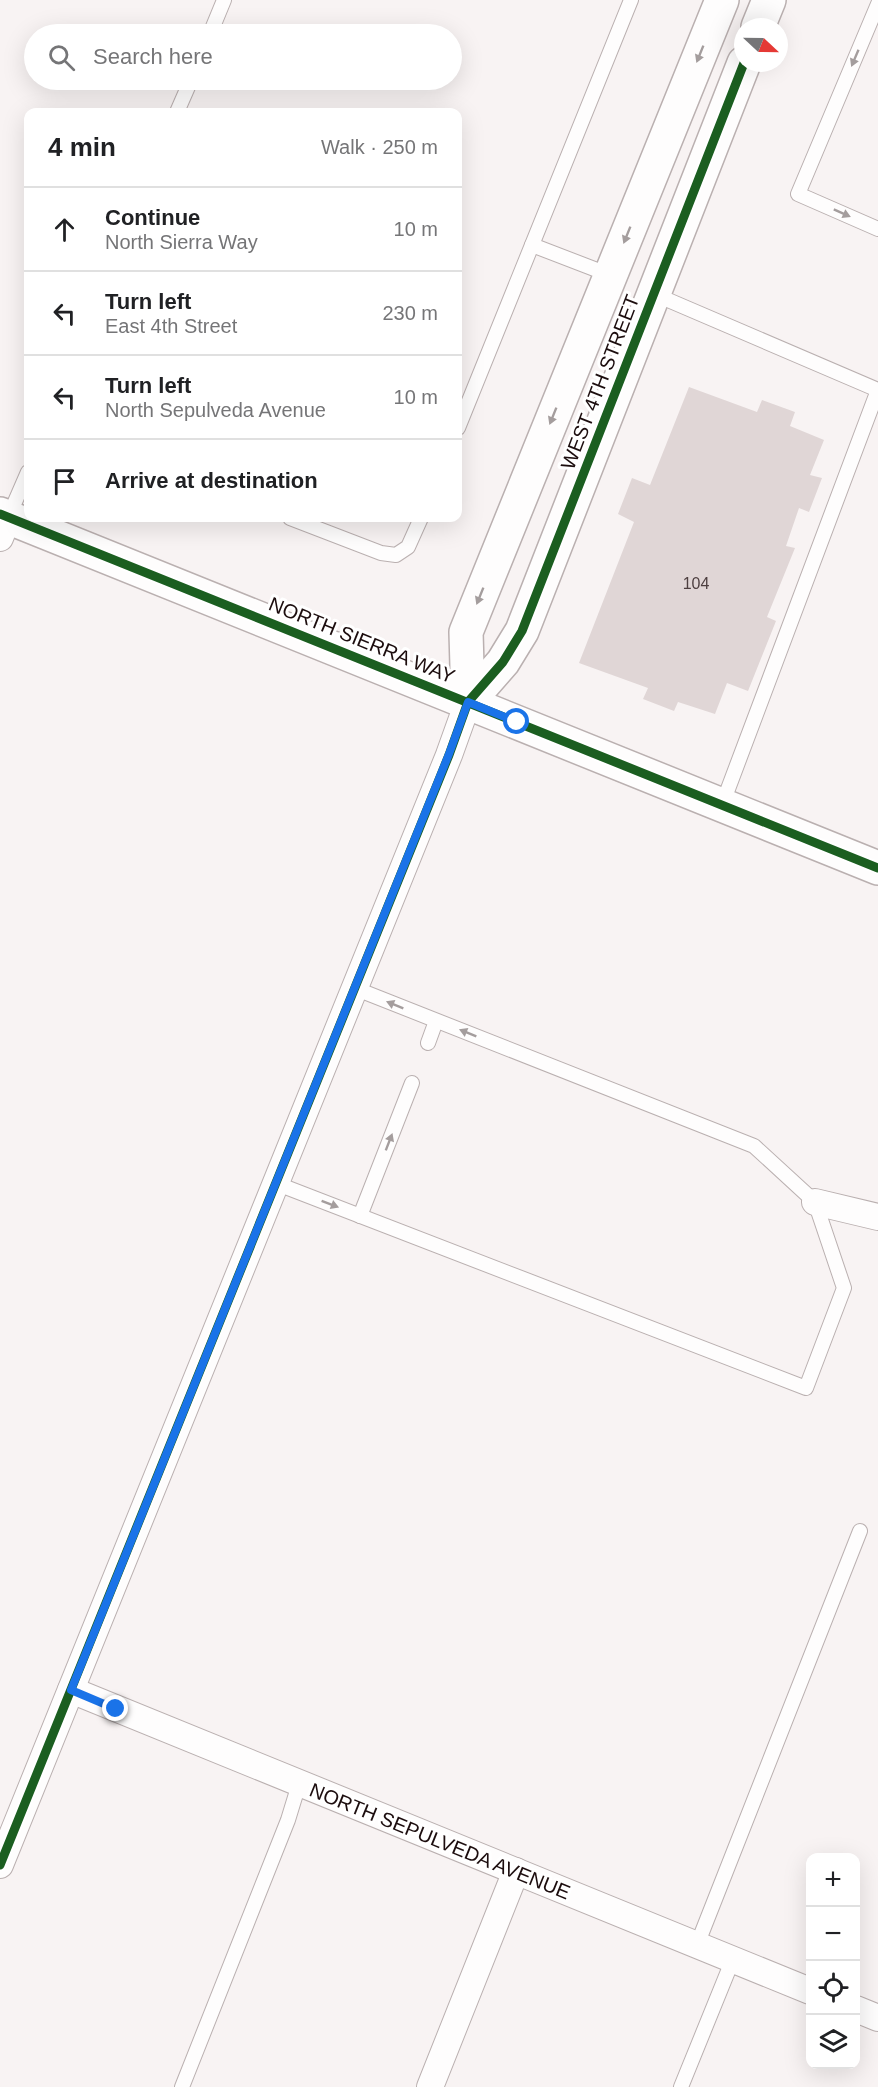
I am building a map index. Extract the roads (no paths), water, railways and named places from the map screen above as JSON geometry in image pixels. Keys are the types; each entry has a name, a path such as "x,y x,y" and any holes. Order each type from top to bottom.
{"street":[{"name":"WEST 4TH STREET","path":"468,702 466,632 722,0"},
{"path":"762,18 769,0"},
{"name":"WEST 4TH STREET","path":"468,702 503,662 522,631 740,72"},
{"name":"NORTH SIERRA WAY","path":"3,523 468,702 878,868"},
{"path":"0,1865 468,702"},
{"path":"815,1202 878,1217"},
{"name":"NORTH SEPULVEDA AVENUE","path":"71,1690 806,1989"},
{"path":"430,2087 516,1871"},
{"path":"860,2011 878,2018"}],"lane":[{"path":"214,24 224,0"},
{"path":"462,418 631,0"},
{"path":"878,4 798,194 878,229"},
{"path":"179,108 187,90"},
{"path":"532,245 610,275"},
{"path":"654,294 878,390 722,805"},
{"path":"3,523 24,480"},
{"path":"300,522 381,554 396,555 408,547 419,522"},
{"path":"275,1184 806,1388 844,1288 815,1202 754,1146 354,988"},
{"path":"428,1043 436,1021"},
{"path":"360,1216 412,1083"},
{"path":"697,1945 861,1531"},
{"path":"182,2087 288,1820 299,1784"},
{"path":"681,2087 733,1959"}]}
